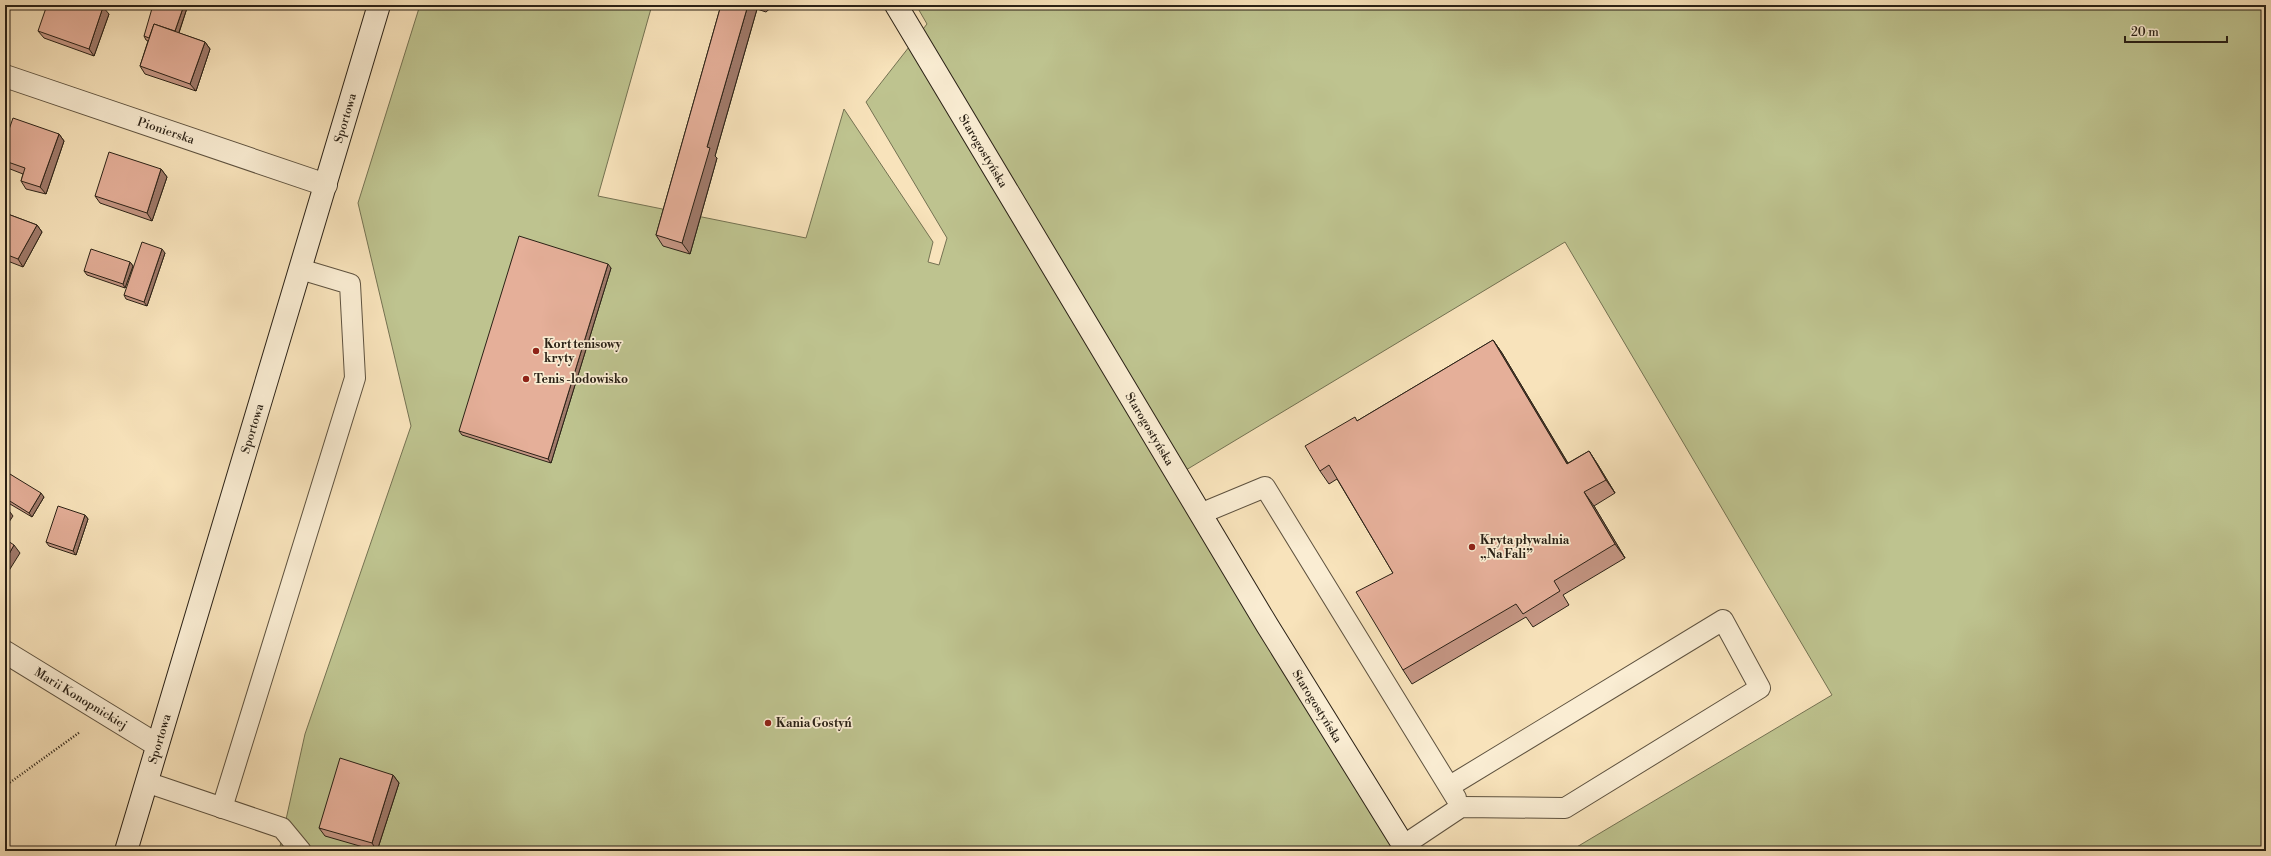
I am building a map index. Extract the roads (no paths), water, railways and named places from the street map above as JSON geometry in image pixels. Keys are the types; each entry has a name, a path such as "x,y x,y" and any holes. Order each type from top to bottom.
{"street":[{"name":"Sportowa","path":"126,851 326,185 378,5"},
{"name":"Starogostyńska","path":"896,5 1200,514 1405,848"},
{"name":"Pionierska","path":"5,76 326,185"},
{"name":"Marii Konopnickiej","path":"5,652 157,745"}],"lane":[{"path":"222,808 355,378 350,284 300,269"},
{"path":"1200,514 1265,487 1450,786 1461,807"},
{"path":"1405,848 1461,807 1565,808 1760,688 1723,620 1450,786"},
{"path":"146,782 282,828 301,851"}],"place":[{"name":"Kort tenisowy kryty","path":"536,351"},
{"name":"Tenis -lodowisko","path":"526,379"},
{"name":"Kryta pływalnia „Na Fali”","path":"1472,547"},
{"name":"Kania Gostyń","path":"768,723"}]}
